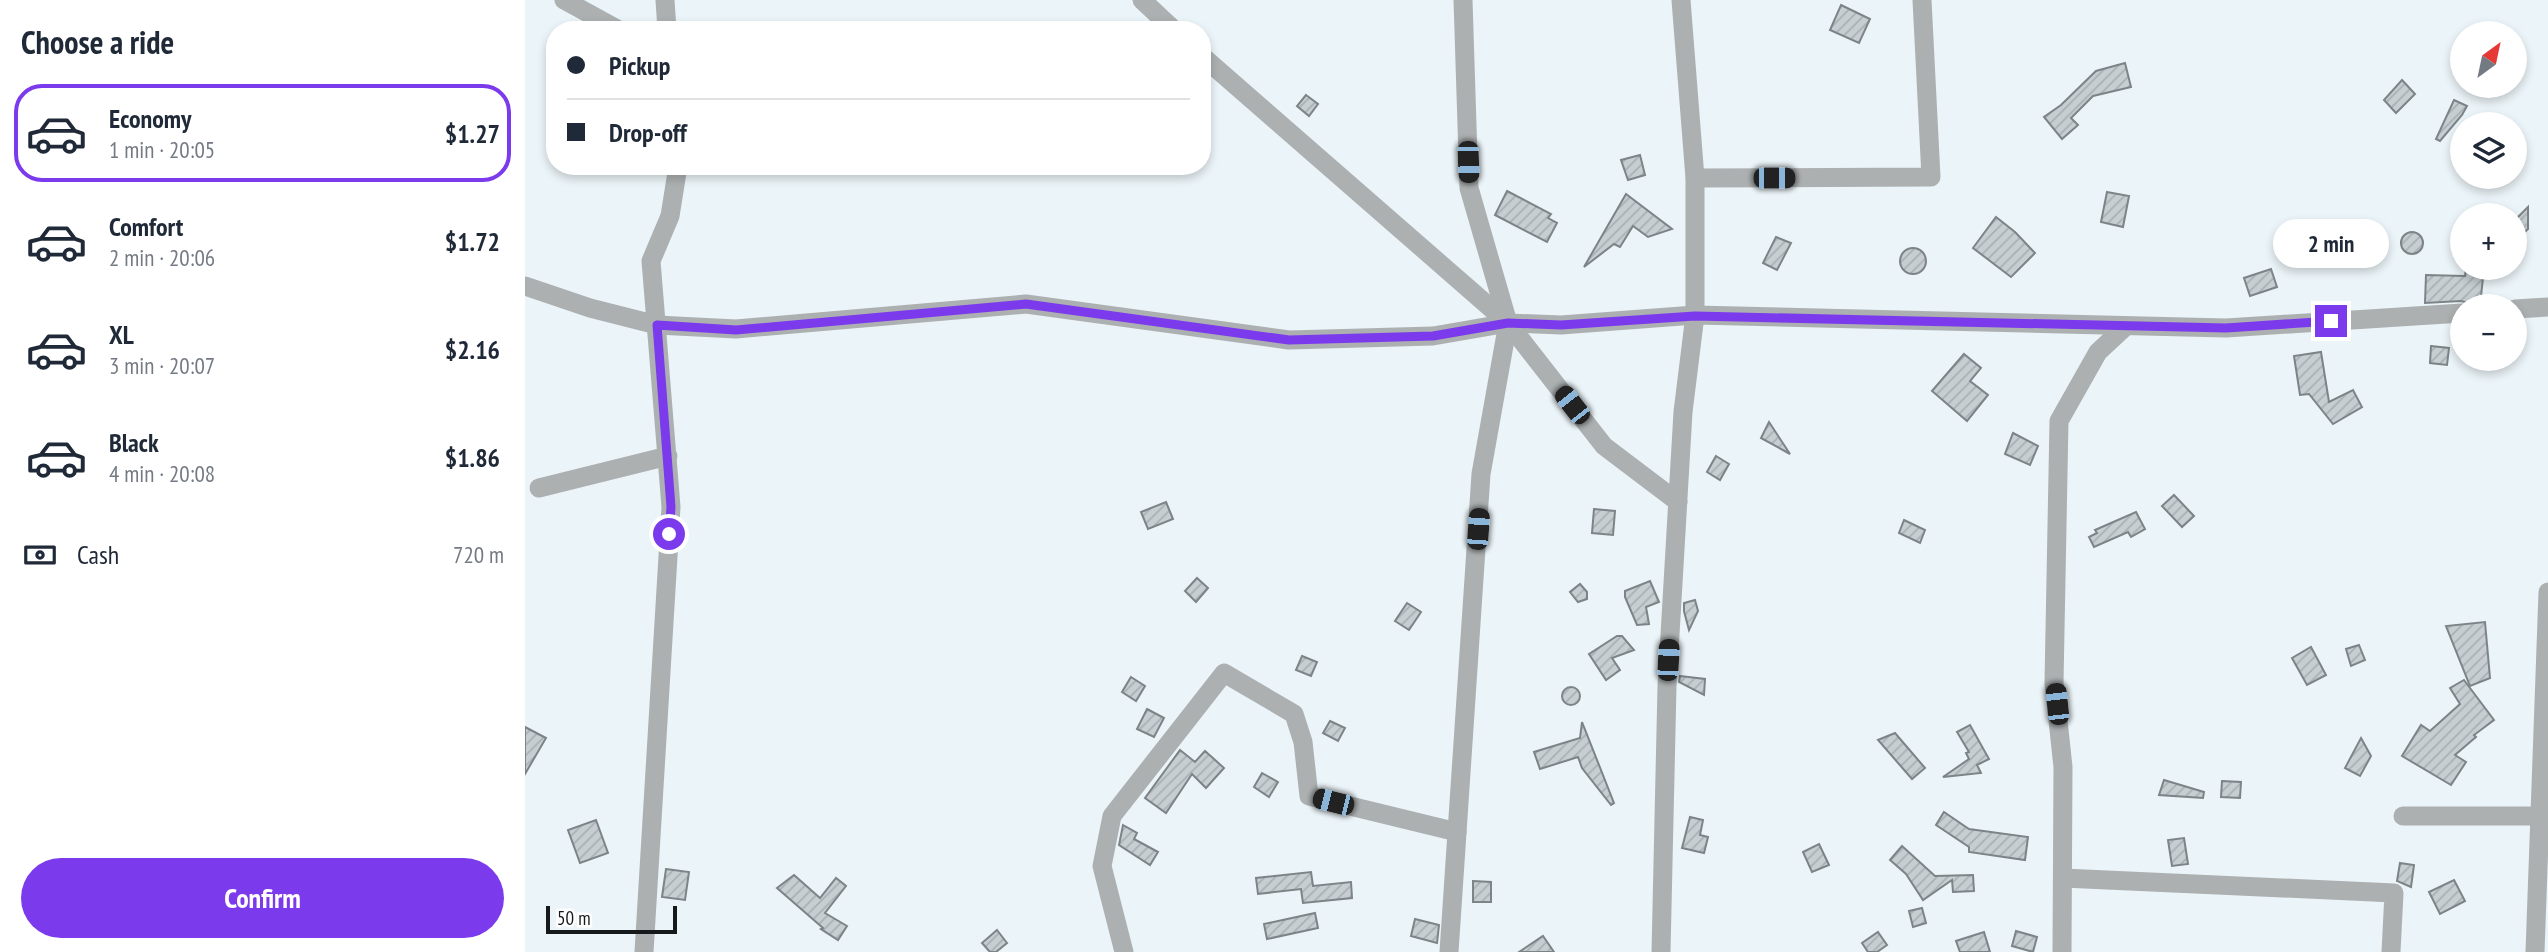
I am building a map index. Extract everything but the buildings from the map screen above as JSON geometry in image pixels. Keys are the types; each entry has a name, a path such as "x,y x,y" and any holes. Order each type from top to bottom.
{"street":[{"path":"564,0 602,21"},
{"path":"665,0 666,21"},
{"path":"1142,0 1164,21"},
{"path":"1449,952 1481,474 1508,323 1469,188 1463,0"},
{"path":"1661,952 1667,686 1683,412 1695,316 1695,178 1681,0"},
{"path":"1695,178 1931,177 1922,0"},
{"path":"1211,64 1508,323 1604,446 1678,502"},
{"path":"644,952 671,507 651,261 670,216 677,175"},
{"path":"525,286 590,308 657,325 736,330 1026,304 1289,340 1433,336 1508,323 1561,325 1695,316 2226,328 2450,314"},
{"path":"2527,308 2548,307"},
{"path":"2061,952 2063,767 2055,683 2059,421 2098,352 2126,326"},
{"path":"539,488 668,456"},
{"path":"2535,952 2544,816 2548,592"},
{"path":"1125,952 1102,866 1112,816 1224,673 1293,714 1303,741 1309,796 1457,832"},
{"path":"2403,816 2544,816"},
{"path":"2063,878 2394,893 2392,952"}],"route":[{"path":"669,534 671,507 657,325 736,330 1026,304 1289,340 1433,336 1508,323 1561,325 1695,316 2226,328 2331,321"}]}
